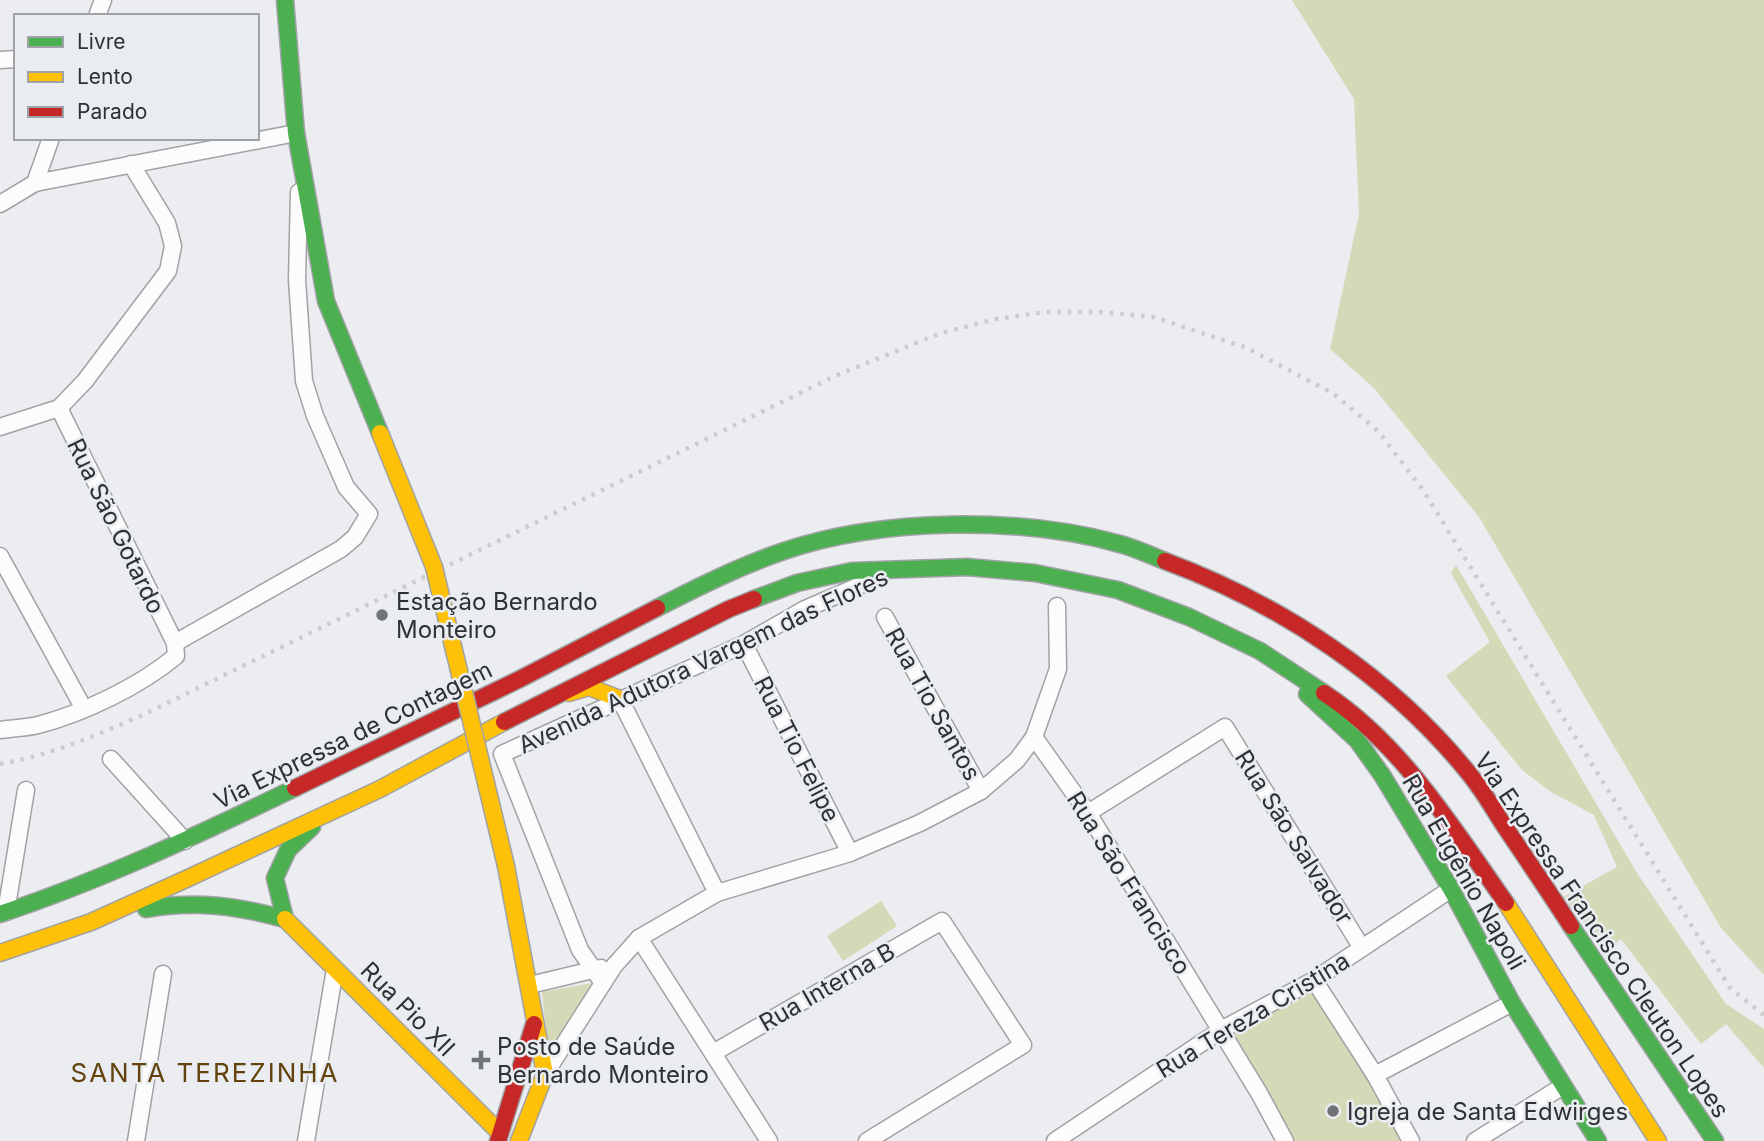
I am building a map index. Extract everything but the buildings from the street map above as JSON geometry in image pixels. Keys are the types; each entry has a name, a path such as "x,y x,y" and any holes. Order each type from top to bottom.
{"main road":[{"path":"285,0 296,133 326,301 433,567 506,866 545,1074 519,1141"},
{"name":"Via Expressa Francisco Cleuton Lopes","path":"889,527 947,525 1036,528 1121,544 1206,576 1277,612 1353,663 1419,718 1471,776 1715,1141"},
{"name":"Via Expressa de Contagem","path":"184,841 520,679 709,582 784,551 889,527"},
{"path":"0,953 91,922 204,871 380,789 548,698 729,609 797,583 852,571 905,568 967,567 1035,573 1118,590 1189,617 1260,651 1338,702 1389,748 1437,806 1516,917 1658,1141"},
{"name":"Rua Eugênio Napoli","path":"1260,651 1357,740 1382,775 1451,889 1512,1003 1598,1141"},
{"path":"548,698 589,687 621,699"},
{"path":"91,922 168,904 195,902 239,906 285,919 275,878 288,850 335,808"},
{"path":"3,913 66,892 184,841"},
{"name":"Rua Pio XII","path":"285,919 498,1136"},
{"path":"498,1136 535,1021"}],"street":[{"path":"259,140 296,133"},
{"path":"34,183 50,140"},
{"path":"0,204 34,183 259,140"},
{"path":"0,730 37,725 83,709 156,673 176,656 175,643 341,548 355,537 369,513 346,487 315,416 304,381 297,280 300,156"},
{"path":"0,427 59,408 85,382 168,271 173,246 167,223 131,164"},
{"name":"Rua São Gotardo","path":"59,408 175,643"},
{"path":"0,556 83,709"},
{"name":"Avenida Adutora Vargem das Flores","path":"592,970 580,950 502,754 744,644 805,609 858,585 905,568"},
{"path":"545,1074 614,966 639,938 717,893 850,853 920,823 981,791 1017,760 1034,737 1058,669 1057,606"},
{"name":"Rua Tio Santos","path":"885,617 981,791"},
{"name":"Rua Tio Felipe","path":"744,644 850,853"},
{"path":"621,699 717,893"},
{"name":"Rua São Salvador","path":"1088,813 1225,727 1362,948"},
{"name":"Rua São Francisco","path":"1034,737 1088,813 1221,1030 1259,1093 1278,1138"},
{"path":"111,759 184,841"},
{"path":"3,913 26,790"},
{"name":"Rua Tereza Cristina","path":"1055,1141 1221,1030 1314,981 1451,889"},
{"name":"Rua Interna B","path":"713,1053 942,921 1023,1045 867,1141"},
{"path":"639,938 769,1141"},
{"path":"530,985 614,966"},
{"path":"306,1141 335,969"},
{"path":"592,970 603,983"},
{"path":"136,1141 163,974"},
{"path":"1314,981 1375,1075 1411,1141"},
{"path":"1375,1075 1512,1003"},
{"path":"1475,1141 1563,1086"}],"green space":[{"path":"1292,0 1764,0 1764,975 1721,928 1479,517 1374,388 1330,349 1359,214 1354,99"},
{"path":"1456,565 1637,873 1726,1004 1764,1029 1764,1068 1726,1024 1701,1044 1621,939 1606,951 1563,897 1617,867 1594,815 1551,792 1522,770 1446,676 1490,642 1451,573"},
{"path":"881,901 897,926 843,961 827,936"},
{"path":"592,983 549,1058 542,992"},
{"path":"1297,984 1319,994 1402,1141 1294,1141 1228,1025"}],"railway":[{"path":"0,764 58,749 151,711 835,376 941,333 996,319 1046,312 1100,312 1154,317 1247,348 1334,394 1378,431 1423,490 1730,988 1764,1015"}],"traffic: fast":[{"path":"285,0 296,133 326,301 380,433"},
{"path":"657,608 735,570 784,551 822,540 907,527 996,525 1039,529 1120,544 1165,561"},
{"path":"754,599 797,583 852,571 967,567 1035,573 1118,590 1189,617 1260,651 1324,693"},
{"path":"1307,694 1357,740 1382,775 1451,889 1512,1003 1598,1141"},
{"path":"0,914 149,856 295,788"},
{"path":"146,909 182,905 216,906 285,919 275,878 288,850 312,827"},
{"path":"1571,926 1715,1141"}],"traffic: slow":[{"path":"380,433 434,567 506,866"},
{"path":"569,693 589,687 620,699"},
{"path":"0,953 91,922 184,880 380,789 504,722"},
{"path":"506,866 545,1074 519,1141"},
{"path":"1506,903 1658,1141"},
{"path":"285,919 499,1132"}],"traffic: jam":[{"path":"1165,561 1251,599 1292,622 1370,676 1407,707 1440,740 1475,782 1571,926"},
{"path":"504,722 754,599"},
{"path":"295,788 520,679 657,608"},
{"path":"1324,693 1352,714 1402,762 1446,817 1506,903"},
{"path":"498,1141 534,1024"}],"place":[{"name":"Estação Bernardo Monteiro","path":"382,615"},
{"name":"Posto de Saúde Bernardo Monteiro","path":"481,1060"},
{"name":"Igreja de Santa Edwirges","path":"1333,1111"}],"district":[{"name":"SANTA TEREZINHA","path":"205,1072"}]}
